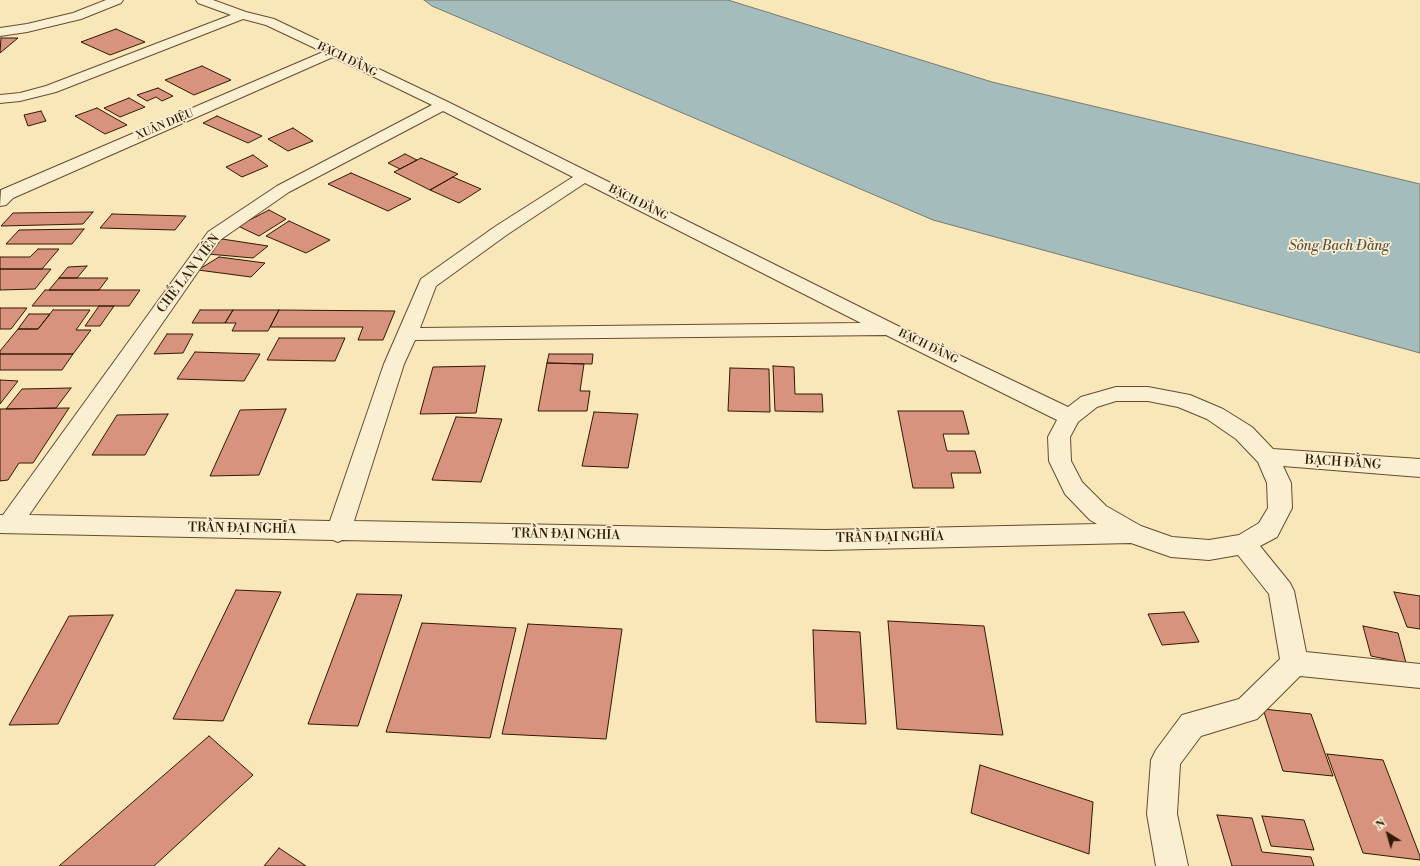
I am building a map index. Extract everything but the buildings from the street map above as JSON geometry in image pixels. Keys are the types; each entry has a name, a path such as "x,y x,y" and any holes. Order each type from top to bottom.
{"street":[{"path":"0,32 27,28 77,16 117,0"},
{"name":"BẠCH ĐẰNG","path":"202,0 242,15 270,22 443,105 889,328 1070,416"},
{"path":"0,99 20,97 51,89 242,15"},
{"name":"XUÂN DIỆU","path":"2,196 332,53"},
{"name":"CHẾ LAN VIÊN","path":"5,524 214,236 284,189 443,105"},
{"path":"338,532 394,364 408,334 428,283 502,230 585,176"},
{"path":"408,334 889,328"},
{"path":"1116,394 1148,394 1182,400 1215,414 1244,433 1267,457 1279,483 1280,508 1268,530 1244,544 1210,550 1171,547 1132,534 1098,513 1073,488 1060,462 1060,437 1070,416 1089,402 1116,394"},
{"name":"BẠCH ĐẰNG","path":"1267,457 1420,468"},
{"name":"TRẦN ĐẠI NGHĨA","path":"5,524 338,532 826,540 1132,534"},
{"path":"1244,544 1280,591 1294,663"},
{"path":"1294,663 1420,676"},
{"path":"1172,866 1162,814 1166,760 1192,725 1247,710 1294,663"}],"water":[{"name":"Sông Bạch Đằng","path":"424,0 728,0 992,82 1420,184 1420,353 933,220 432,6"}]}
